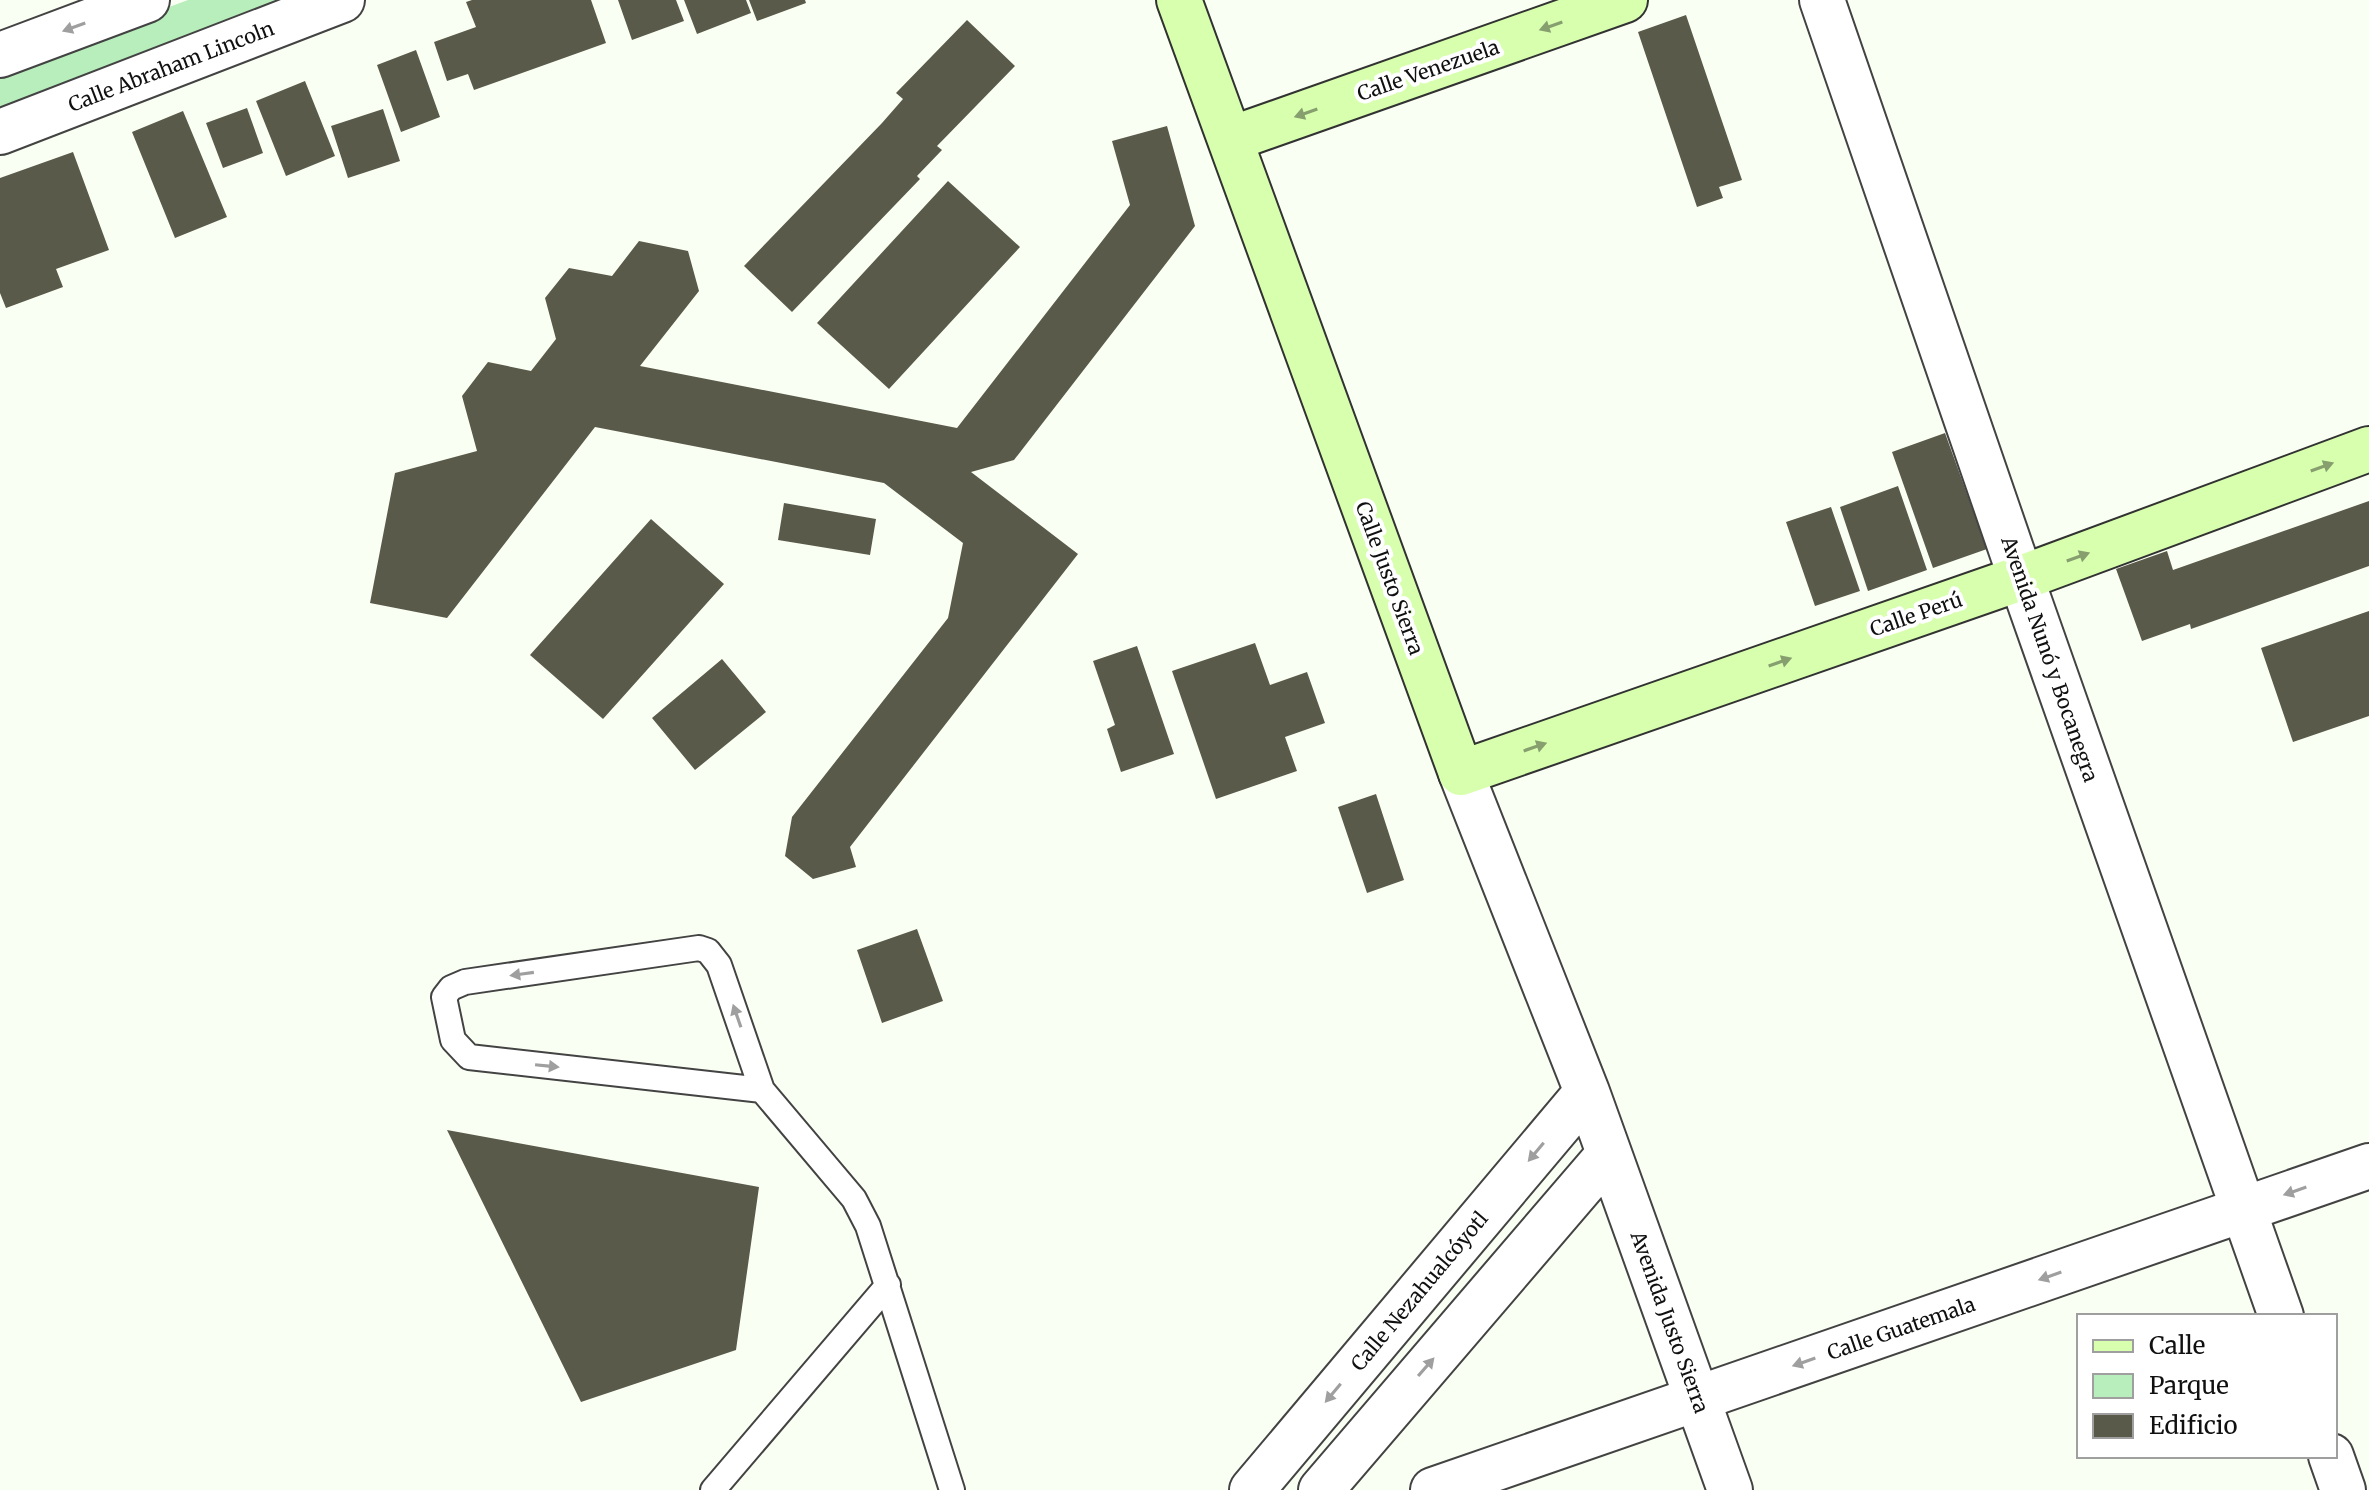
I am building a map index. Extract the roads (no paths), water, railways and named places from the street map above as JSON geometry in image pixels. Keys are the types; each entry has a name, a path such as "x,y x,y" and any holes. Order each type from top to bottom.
{"main road":[{"name":"Calle Justo Sierra","path":"1179,0 1461,773"},
{"name":"Calle Venezuela","path":"1231,139 1625,0"},
{"name":"Calle Perú","path":"1461,773 2021,578 2369,449"}],"street":[{"path":"0,55 147,0"},
{"name":"Calle Abraham Lincoln","path":"0,132 287,10 342,0"},
{"name":"Avenida Nunó y Bocanegra","path":"1822,0 2021,578 2280,1314"},
{"name":"Calle Justo Sierra","path":"1461,773 1609,1154"},
{"name":"Calle Nezahualcóyotl","path":"1252,1490 1587,1092"},
{"path":"1321,1490 1609,1154"},
{"name":"Avenida Justo Sierra","path":"1609,1154 1730,1490"},
{"name":"Calle Guatemala","path":"1433,1490 2369,1166"},
{"path":"2332,1458 2343,1490"}],"lane":[{"path":"762,1090 469,1057 453,1040 444,997 451,988 465,982 699,948 708,951 719,965 762,1090 854,1199 868,1226 952,1490"},
{"path":"713,1490 888,1285"}]}
